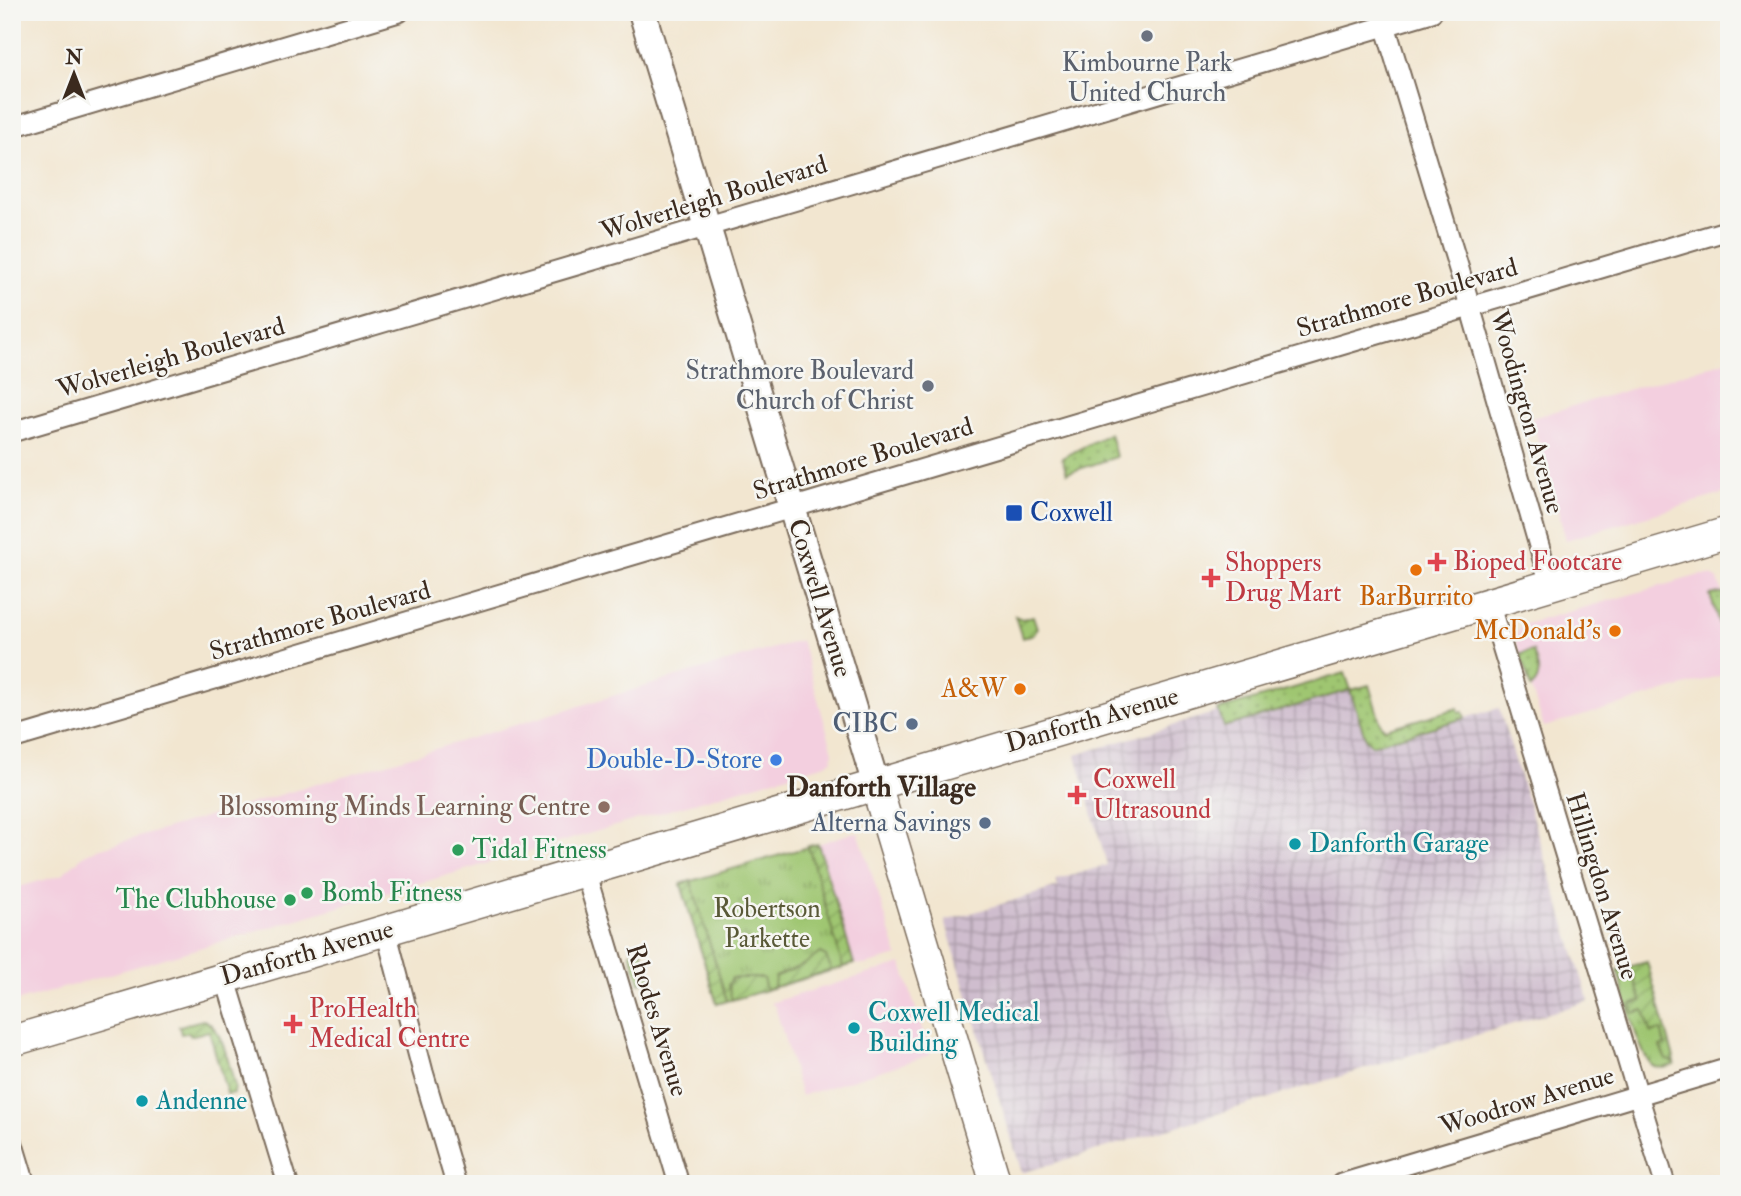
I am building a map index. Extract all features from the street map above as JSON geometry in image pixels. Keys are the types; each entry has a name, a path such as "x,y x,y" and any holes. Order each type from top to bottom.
{"main road":[{"name":"Coxwell Avenue","path":"642,12 996,1184"},
{"name":"Danforth Avenue","path":"12,1041 1728,533"}],"street":[{"path":"12,127 399,12"},
{"name":"Wolverleigh Boulevard","path":"12,432 707,227 1383,19 1432,12"},
{"name":"Woodington Avenue","path":"1383,19 1550,584"},
{"name":"Strathmore Boulevard","path":"12,739 1729,230"},
{"name":"Hillingdon Avenue","path":"1489,603 1665,1184"},
{"name":"Rhodes Avenue","path":"585,871 679,1184"},
{"path":"386,930 422,1072 456,1184"},
{"path":"225,977 288,1184"},
{"name":"Woodrow Avenue","path":"1341,1184 1729,1068"},
{"path":"12,1141 25,1184"}],"shaded area":[{"path":"1729,360 1729,492 1566,540 1532,418"},
{"path":"1700,575 1712,575 1718,580 1729,612 1729,673 1544,727 1516,642 1522,625"},
{"path":"801,640 833,752 832,759 826,764 12,1003 12,889 61,875 88,852"},
{"path":"1345,673 1366,739 1399,737 1499,708 1589,1001 1022,1173 945,921 1058,887 1056,880 1107,865 1076,755"},
{"path":"855,832 859,834 898,956 865,965 854,964 818,844"},
{"name":"Coxwell Medical Building","path":"902,964 930,1055 801,1096 775,1006 770,1003"}],"green space":[{"path":"1110,433 1116,457 1067,473 1062,458"},
{"path":"1723,593 1729,612 1729,627 1721,630 1710,595"},
{"path":"1015,616 1022,619 1033,616 1037,628 1034,634 1022,638"},
{"path":"1533,651 1538,675 1531,688 1520,654"},
{"path":"1345,673 1351,690 1369,685 1381,725 1385,729 1458,708 1465,718 1372,745 1366,740 1350,690 1224,727 1218,710"},
{"name":"Robertson Parkette","path":"818,844 854,964 717,1004 681,884"},
{"path":"818,844 854,964 843,967 808,846"},
{"path":"691,881 727,1001 717,1004 681,884"},
{"path":"641,948 651,980 640,983 630,952"},
{"path":"820,953 826,956 831,970 774,987 775,977 805,964"},
{"path":"1647,962 1675,1064 1665,1068 1654,1066 1643,1051 1632,1023 1618,970"},
{"path":"1647,962 1675,1062 1666,1060 1660,1047 1665,1045 1661,1030 1651,1033 1644,1010 1633,1013 1631,1005 1641,1001 1634,976 1620,980 1618,970"},
{"path":"732,978 763,978 766,990 732,1000 728,985"},
{"path":"203,1020 216,1030 220,1039 228,1058 235,1086 234,1093 227,1094 209,1031 190,1036 189,1032 181,1034 179,1026"}],"place":[{"name":"Kimbourne Park United Church","path":"1147,36"},
{"name":"Strathmore Boulevard Church of Christ","path":"928,386"},
{"name":"Coxwell","path":"1014,513"},
{"name":"Bioped Footcare","path":"1437,562"},
{"name":"BarBurrito","path":"1416,570"},
{"name":"Shoppers Drug Mart","path":"1211,578"},
{"name":"McDonald's","path":"1615,631"},
{"name":"A&W","path":"1020,689"},
{"name":"CIBC","path":"912,724"},
{"name":"Double-D-Store","path":"776,760"},
{"name":"Coxwell Ultrasound","path":"1077,795"},
{"name":"Blossoming Minds Learning Centre","path":"604,807"},
{"name":"Alterna Savings","path":"985,823"},
{"name":"Danforth Garage","path":"1295,844"},
{"name":"Tidal Fitness","path":"458,850"},
{"name":"Bomb Fitness","path":"307,893"},
{"name":"The Clubhouse","path":"290,900"},
{"name":"ProHealth Medical Centre","path":"293,1024"},
{"name":"Coxwell Medical Building","path":"854,1028"},
{"name":"Andenne","path":"142,1101"}],"district":[{"name":"Danforth Village","path":"881,787"}]}
